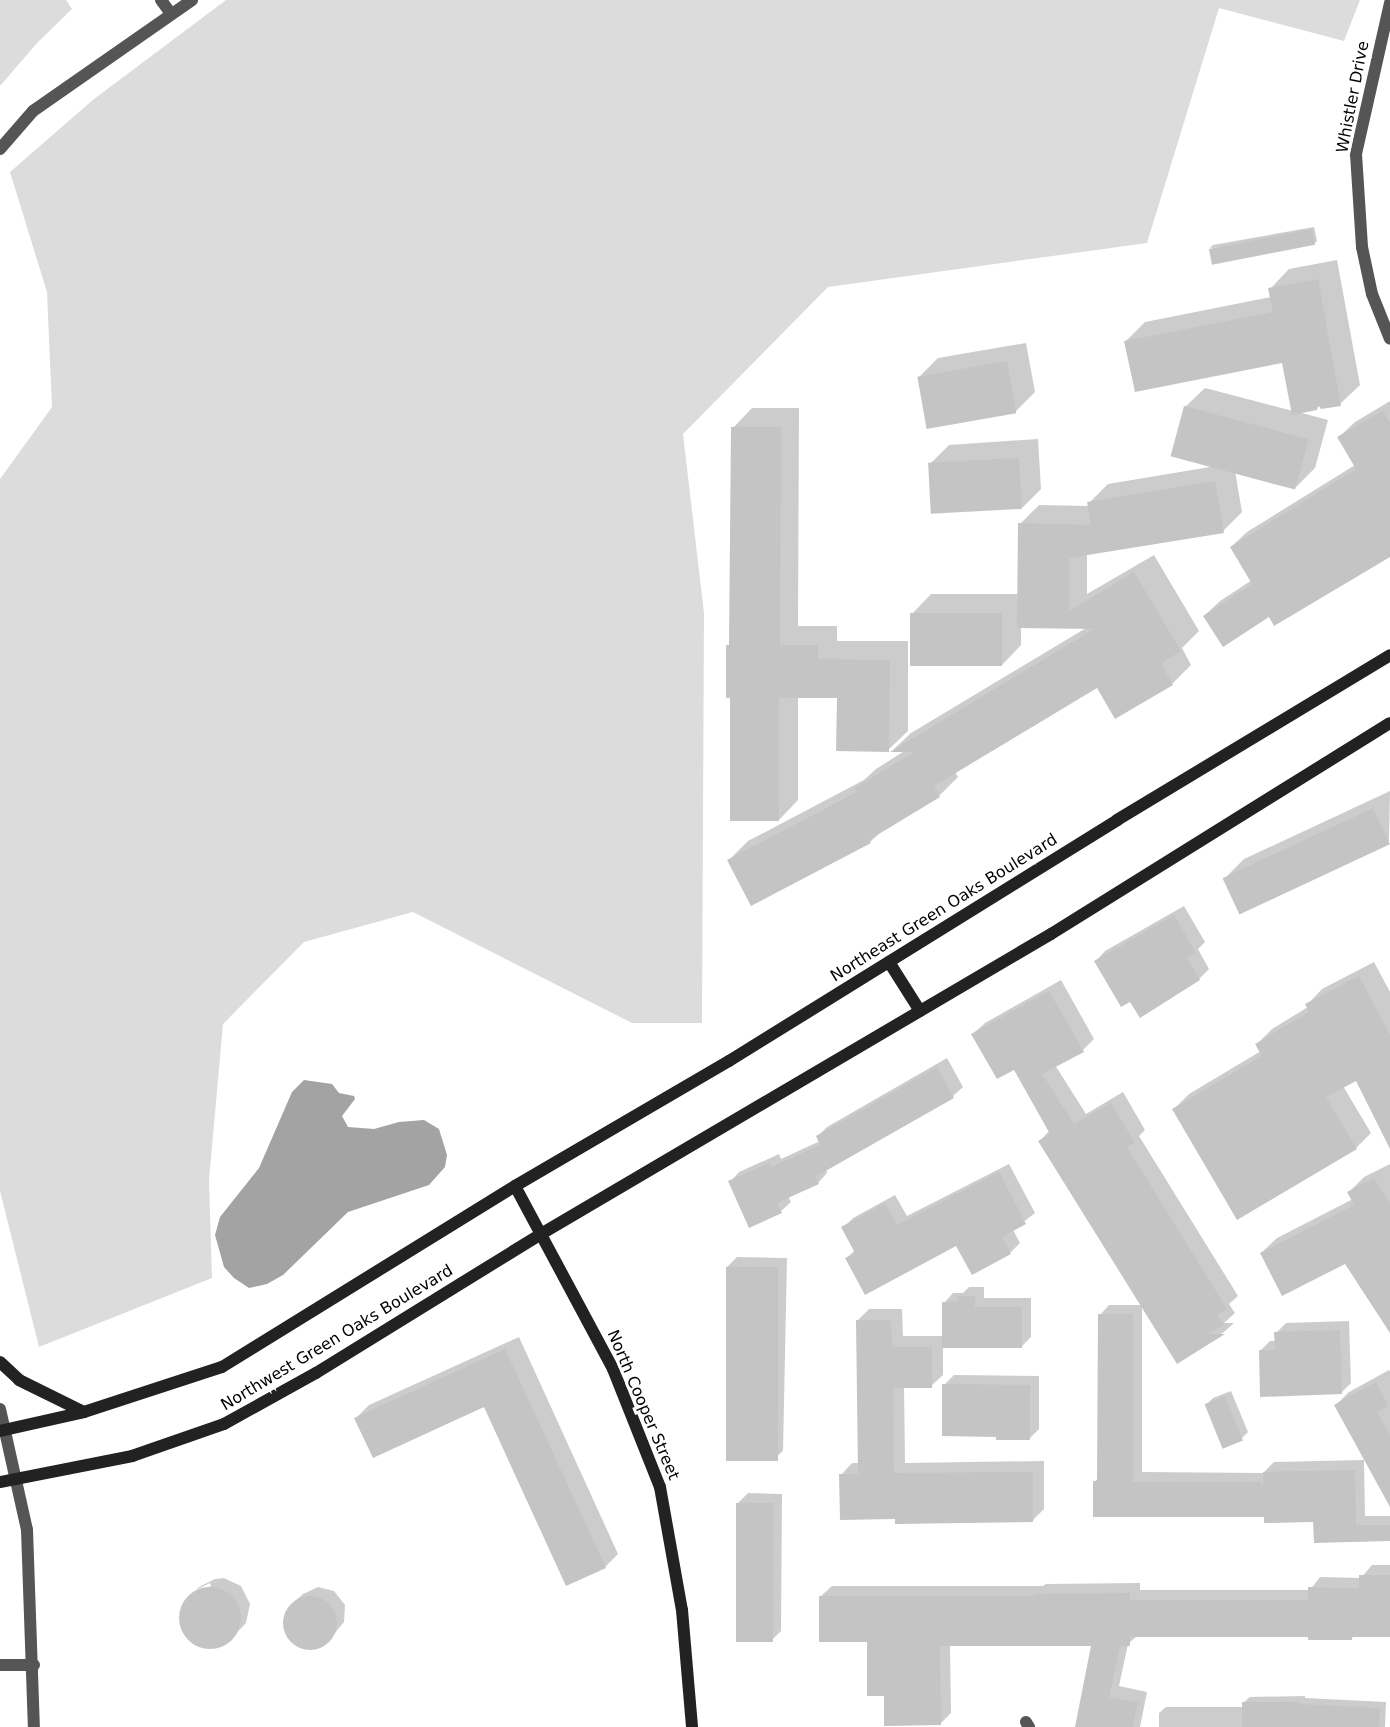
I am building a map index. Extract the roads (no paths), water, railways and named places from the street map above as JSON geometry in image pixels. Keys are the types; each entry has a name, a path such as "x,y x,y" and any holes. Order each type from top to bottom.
{"main road":[{"name":"Northeast Green Oaks Boulevard","path":"515,1186 729,1061 1390,655"},
{"path":"541,1234 1051,934 1390,723"},
{"path":"889,962 920,1011"},
{"path":"3,1430 84,1412 222,1367 515,1186"},
{"name":"North Cooper Street","path":"515,1186 613,1369 660,1487 682,1610 693,1727"},
{"name":"Northwest Green Oaks Boulevard","path":"0,1482 132,1456 224,1424 316,1372 541,1234"},
{"path":"0,1362 19,1380 84,1412"}],"street":[{"path":"161,0 171,14"},
{"path":"0,149 33,111 192,0"},
{"name":"Whistler Drive","path":"1390,3 1356,154 1362,247 1372,294 1390,339"},
{"path":"0,1409 27,1530 34,1665 34,1727"},
{"path":"0,1665 34,1665"}]}
